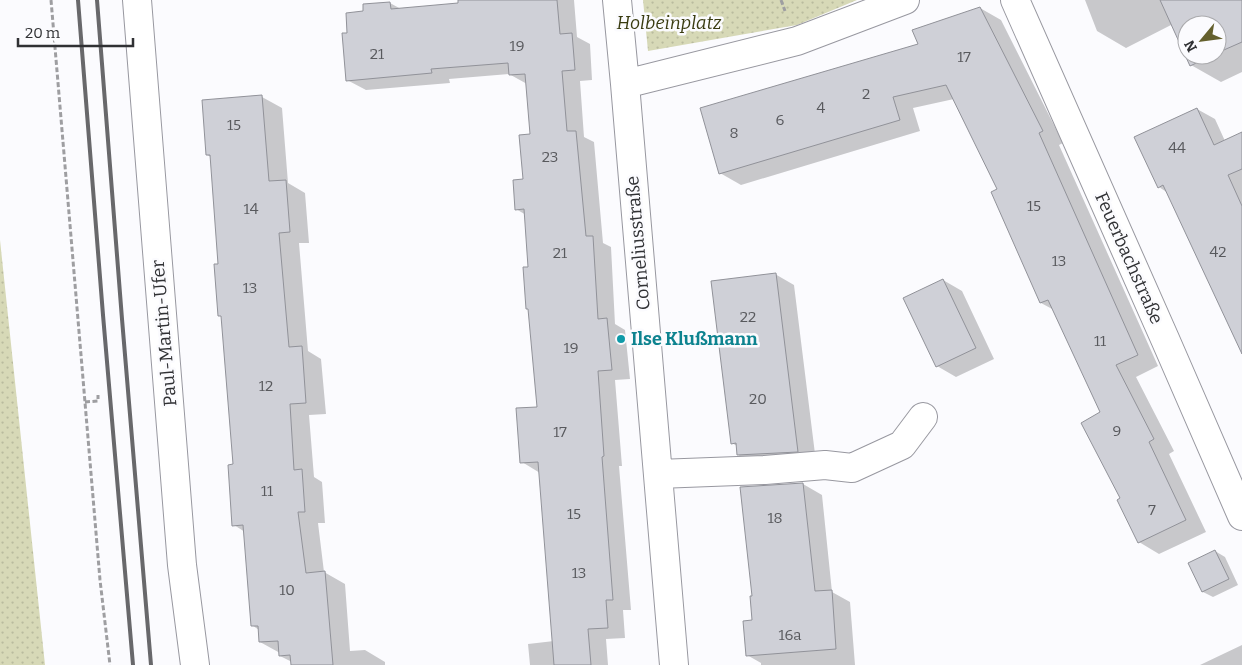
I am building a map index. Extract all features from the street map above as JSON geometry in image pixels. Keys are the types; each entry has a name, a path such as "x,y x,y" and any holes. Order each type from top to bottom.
{"street":[{"name":"Paul-Martin-Ufer","path":"137,0 182,565 195,665"},
{"name":"Corneliusstraße","path":"616,0 625,84 674,665"},
{"path":"625,84 797,41 905,0"},
{"name":"Feuerbachstraße","path":"1015,0 1242,516"},
{"path":"658,474 765,470 824,464 852,468 902,445 924,417"}],"path":[{"path":"51,0 100,580 110,665"},
{"path":"85,402 98,401 98,395"}],"green space":[{"name":"Holbeinplatz","path":"643,0 857,0 797,25 648,51"},
{"path":"0,240 45,665 0,665"}],"building":[{"path":"458,0 557,0 560,34 572,33 575,70 562,71 567,131 576,131 586,236 593,236 598,319 607,318 612,370 598,371 604,456 602,457 613,600 606,600 608,628 588,629 591,665 554,665 538,462 520,463 516,408 537,407 523,267 528,267 524,209 515,210 513,180 523,179 519,135 530,134 525,74 509,75 508,63 431,69 432,73 346,81 342,33 347,33 346,13 363,11 363,4 390,2 391,9 458,3"},
{"path":"1160,0 1242,0 1242,42 1227,49 1227,15 1177,15 1177,37"},
{"path":"980,7 1043,131 1039,133 1138,355 1116,365 1154,439 1149,442 1186,520 1138,543 1117,500 1120,498 1081,423 1100,412 1048,300 1040,303 991,192 997,189 946,85 893,97 900,120 719,174 700,108 918,44 912,30"},
{"path":"262,95 269,181 286,180 290,232 279,233 289,347 302,346 306,403 290,404 294,470 302,469 305,512 298,512 306,573 325,571 333,665 291,665 290,655 279,656 278,641 259,642 258,626 251,626 243,525 232,526 228,465 233,464 221,316 218,316 214,264 218,264 210,155 206,155 202,100"},
{"path":"1197,108 1214,145 1242,132 1242,169 1228,175 1242,206 1242,354 1163,185 1158,188 1134,137"},
{"path":"776,273 798,452 737,455 736,443 731,444 711,281"},
{"path":"943,279 976,348 936,367 903,298"},
{"path":"803,483 815,591 832,590 836,649 746,656 743,621 752,620 750,596 752,596 740,487"},
{"path":"1215,550 1229,579 1202,592 1188,563"}],"railway":[{"path":"78,0 133,665"},
{"path":"97,0 151,665"}],"place":[{"name":"Ilse Klußmann","path":"621,339"}]}
